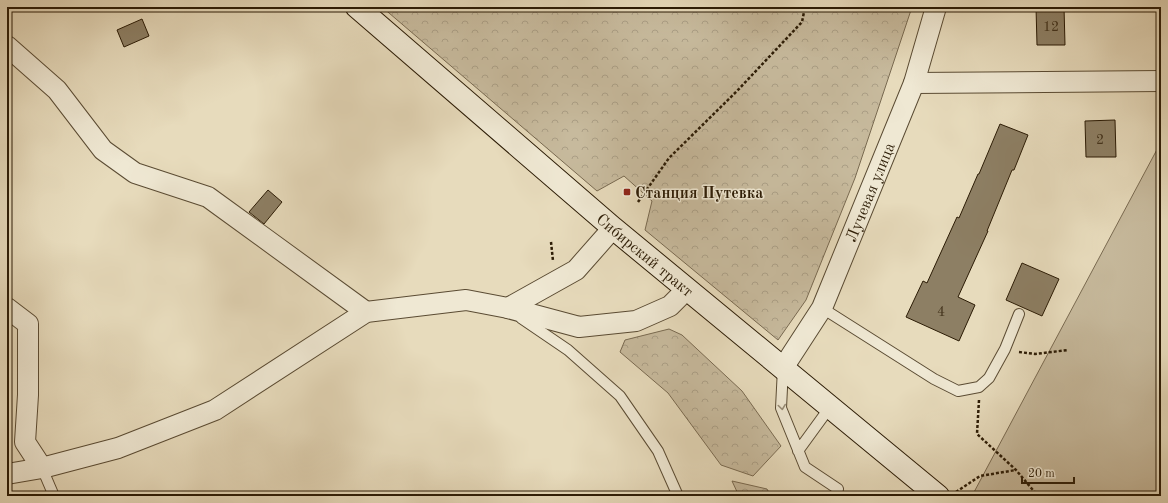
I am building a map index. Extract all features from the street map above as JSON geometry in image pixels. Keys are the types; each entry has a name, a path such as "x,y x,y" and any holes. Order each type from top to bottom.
{"main road":[{"name":"Сибирский тракт","path":"357,7 614,228 938,496"}],"street":[{"name":"Лучевая улица","path":"783,368 822,308 914,83 936,7"},
{"path":"7,46 57,90 103,150 135,173 208,197 366,312"},
{"path":"914,83 1161,81"},
{"path":"508,308 576,270 614,228"},
{"path":"7,474 42,468 118,448 215,410 366,312 466,300 508,308 579,327 636,321 670,306 688,289"},
{"path":"7,308 28,324 28,394 25,442 42,468"}],"lane":[{"path":"508,308 568,350 620,396 658,451 678,496"},
{"path":"822,308 934,379 958,391 980,387 989,378 1005,349 1019,314"},
{"path":"783,368 781,408 805,467 838,489"},
{"path":"798,450 830,407"},
{"path":"42,468 54,496"}],"path":[{"path":"638,202 669,158 802,22 805,7"},
{"path":"1005,349 1035,354 1068,350"},
{"path":"980,387 977,434 1016,470 1038,496"},
{"path":"951,496 980,476 1016,470"}],"green space":[{"path":"382,7 912,7 855,178 806,300 778,340 645,230 652,201 624,176 597,191"},
{"path":"1161,142 1161,496 975,496 973,494"},
{"path":"669,329 682,335 742,391 781,446 753,476 721,465 668,393 620,352 625,340"},
{"path":"732,481 767,489 771,496 739,496"}],"building":[{"path":"1036,7 1064,7 1065,45 1037,45"},
{"path":"142,19 149,36 124,47 117,30"},
{"path":"1115,120 1116,157 1086,157 1085,121"},
{"path":"1000,124 1028,135 1014,170 1012,170 988,231 958,297 975,305 959,341 906,317 923,281 927,283 957,217 959,218"},
{"path":"268,190 282,202 264,224 249,212"},
{"path":"1022,263 1059,279 1042,316 1006,300"}],"place":[{"name":"Станция Путевка","path":"627,192"}]}
